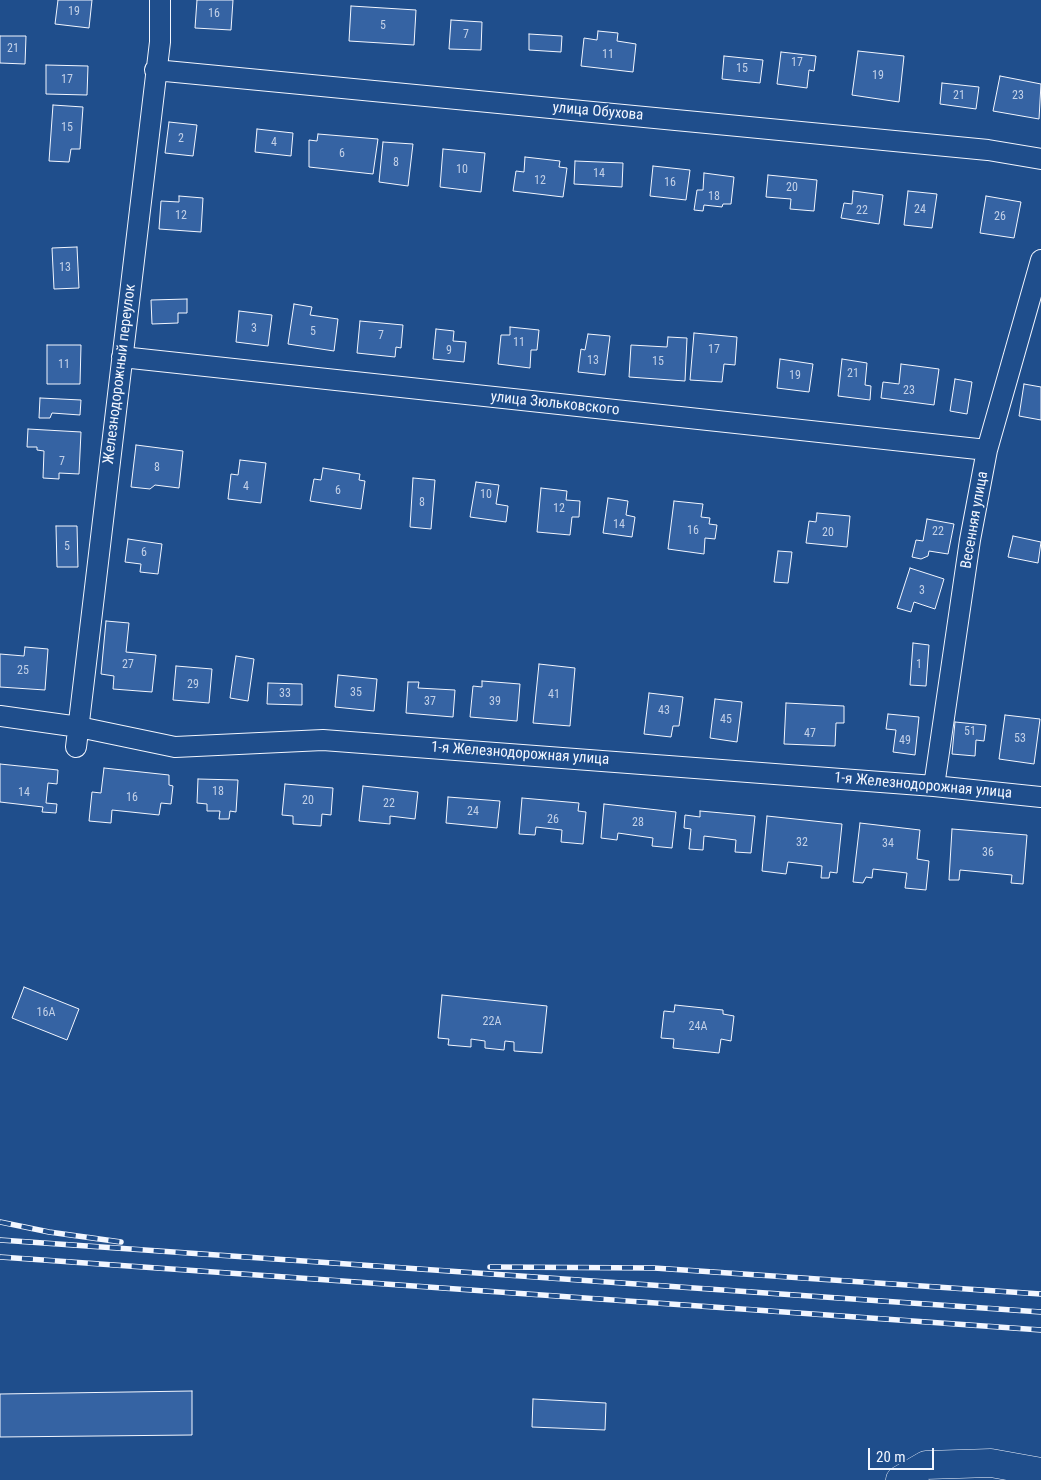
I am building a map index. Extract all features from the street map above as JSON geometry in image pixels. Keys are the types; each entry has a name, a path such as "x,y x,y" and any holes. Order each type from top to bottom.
{"main road":[{"path":"900,1480 926,1465 990,1463 1041,1472"}],"street":[{"name":"Железнодорожный переулок","path":"76,747 155,70 160,42 160,0"},
{"name":"улица Обухова","path":"155,70 988,150 1041,159"},
{"name":"Весенняя улица","path":"934,786 970,540 987,450 1041,260"},
{"name":"улица Зюльковского","path":"122,357 987,450"},
{"name":"1-я Железнодорожная улица","path":"0,716 78,726 175,747 323,740 934,786 1041,797"}],"building":[{"path":"58,0 92,0 89,28 55,24"},
{"path":"197,0 233,0 231,30 195,28"},
{"path":"351,6 416,10 414,45 349,41"},
{"path":"451,20 482,22 481,50 449,49"},
{"path":"598,31 618,33 617,41 636,44 633,72 581,66 584,38 597,40"},
{"path":"529,34 562,36 561,52 529,50"},
{"path":"0,36 26,36 25,64 0,63"},
{"path":"858,51 904,56 899,102 852,95"},
{"path":"781,52 816,56 814,71 809,70 807,88 777,84"},
{"path":"724,56 763,60 760,83 722,79"},
{"path":"46,65 88,66 87,95 46,94"},
{"path":"1000,76 1041,84 1039,119 993,111"},
{"path":"942,83 979,87 976,109 940,104"},
{"path":"53,105 83,107 80,149 71,149 69,162 49,161"},
{"path":"169,122 197,125 193,156 165,153"},
{"path":"257,129 293,133 291,156 255,152"},
{"path":"318,134 378,139 373,174 309,167 309,140 317,141"},
{"path":"383,142 413,144 408,186 379,182"},
{"path":"443,149 485,153 481,192 440,187"},
{"path":"525,157 560,161 559,167 567,168 563,197 513,191 516,171 524,172"},
{"path":"575,161 623,163 622,187 574,184"},
{"path":"653,166 690,170 686,200 650,196"},
{"path":"704,173 734,177 731,204 723,204 722,207 704,205 703,211 694,210 697,190 703,190"},
{"path":"768,175 817,180 814,211 790,209 791,199 766,197"},
{"path":"853,191 883,195 879,224 841,218 844,203 852,204"},
{"path":"908,191 937,194 932,228 904,225"},
{"path":"179,196 203,198 201,232 159,229 161,201 179,202"},
{"path":"986,196 1021,202 1014,238 980,233"},
{"path":"77,247 79,288 54,289 52,248"},
{"path":"187,299 187,313 178,313 178,323 152,324 151,300"},
{"path":"294,304 312,307 310,315 338,319 334,351 288,344"},
{"path":"239,311 272,315 268,346 236,342"},
{"path":"360,321 403,325 401,348 396,347 395,357 357,353"},
{"path":"510,327 539,330 537,350 531,350 530,368 498,364 501,335 510,335"},
{"path":"436,329 454,331 453,341 466,342 464,362 433,359"},
{"path":"694,333 737,337 735,365 724,364 722,382 690,380"},
{"path":"588,334 610,336 605,375 578,372 581,349 585,350"},
{"path":"668,337 687,338 685,381 629,377 631,345 667,347"},
{"path":"47,345 81,345 80,384 47,384"},
{"path":"780,359 813,364 809,392 777,388"},
{"path":"842,359 867,363 865,385 871,386 870,400 838,396"},
{"path":"901,364 939,369 934,405 881,398 883,382 899,384"},
{"path":"955,379 972,382 967,414 950,411"},
{"path":"1024,384 1041,387 1041,420 1019,416"},
{"path":"40,398 81,400 80,415 52,413 50,418 39,418"},
{"path":"28,429 81,432 79,474 59,473 59,479 43,478 44,451 37,450 37,447 27,447"},
{"path":"136,445 183,451 179,488 155,485 150,489 131,487"},
{"path":"240,460 266,463 261,503 228,499 231,474 238,475"},
{"path":"323,468 360,474 359,480 365,481 361,509 310,501 314,479 321,480"},
{"path":"413,478 435,480 431,529 410,527"},
{"path":"476,482 499,485 496,504 508,506 506,522 470,517"},
{"path":"541,488 567,491 566,500 580,501 579,517 572,517 570,535 537,532"},
{"path":"608,498 628,501 626,515 635,517 632,537 603,533"},
{"path":"674,501 703,504 701,517 710,518 709,524 717,525 715,539 705,538 704,554 668,549"},
{"path":"817,513 850,516 847,547 806,543 809,521 816,522"},
{"path":"927,519 954,524 948,554 929,551 928,556 921,559 912,557 916,540 923,541"},
{"path":"56,526 77,526 78,567 57,567"},
{"path":"1013,536 1041,542 1038,563 1008,557"},
{"path":"128,539 162,544 158,574 140,572 141,564 125,562"},
{"path":"778,551 792,552 788,583 774,582"},
{"path":"910,568 944,579 935,609 914,602 911,612 897,608"},
{"path":"106,621 129,623 126,652 156,655 152,692 113,689 114,676 101,674"},
{"path":"913,643 929,645 926,686 910,685"},
{"path":"25,647 48,649 45,690 0,687 0,654 24,656"},
{"path":"236,656 254,659 248,701 230,698"},
{"path":"539,664 575,668 570,726 533,723"},
{"path":"176,666 212,669 209,703 173,700"},
{"path":"338,675 377,679 374,711 335,707"},
{"path":"482,681 520,684 517,721 470,717 473,686 482,687"},
{"path":"408,682 419,682 418,688 455,690 453,717 406,713"},
{"path":"268,683 302,684 302,705 267,704"},
{"path":"649,693 683,697 679,726 673,726 671,737 644,734"},
{"path":"715,699 742,702 737,742 710,738"},
{"path":"786,703 844,706 844,723 836,723 835,746 784,744"},
{"path":"888,714 919,717 915,755 893,752 896,730 886,729"},
{"path":"1005,715 1040,719 1034,764 999,759"},
{"path":"955,722 986,725 984,741 976,740 975,756 952,754"},
{"path":"0,764 58,770 57,784 48,783 46,803 57,804 56,813 42,812 43,807 0,802"},
{"path":"104,768 169,775 169,785 173,786 171,804 161,803 159,815 112,810 111,823 89,821 92,792 101,793"},
{"path":"198,779 238,780 236,812 230,811 229,819 219,819 220,811 207,811 207,804 197,803"},
{"path":"285,784 333,788 331,815 322,814 321,826 293,824 293,816 282,815"},
{"path":"363,786 418,792 415,819 390,816 390,824 359,821"},
{"path":"448,797 500,801 497,828 446,823"},
{"path":"522,798 579,803 578,811 586,812 583,844 561,842 562,830 536,827 535,835 519,834"},
{"path":"604,804 676,812 672,848 652,846 653,838 618,833 617,840 601,838"},
{"path":"700,811 755,816 751,853 735,852 736,840 704,836 703,850 689,849 691,829 684,828 685,815 700,817"},
{"path":"767,816 842,824 837,873 830,872 829,878 821,878 822,866 788,862 786,874 762,871"},
{"path":"860,823 920,830 917,859 929,861 926,890 905,888 907,873 873,869 872,878 866,877 863,883 853,882"},
{"path":"952,829 1027,835 1023,884 1011,883 1012,875 960,870 959,880 949,880"},
{"path":"24,987 79,1009 67,1040 12,1018"},
{"path":"442,995 547,1006 542,1053 514,1051 514,1042 505,1041 504,1050 485,1048 485,1041 471,1039 471,1047 448,1045 449,1039 438,1038"},
{"path":"675,1005 723,1010 723,1014 734,1016 731,1041 721,1039 719,1053 673,1048 674,1039 661,1038 664,1011 674,1012"},
{"path":"192,1391 192,1435 0,1437 0,1394"},
{"path":"533,1399 606,1403 605,1430 532,1427"}],"railway":[{"path":"0,1222 49,1232 121,1242"},
{"path":"0,1240 1041,1312"},
{"path":"0,1257 1041,1330"},
{"path":"490,1267 654,1268 1041,1294"}]}
